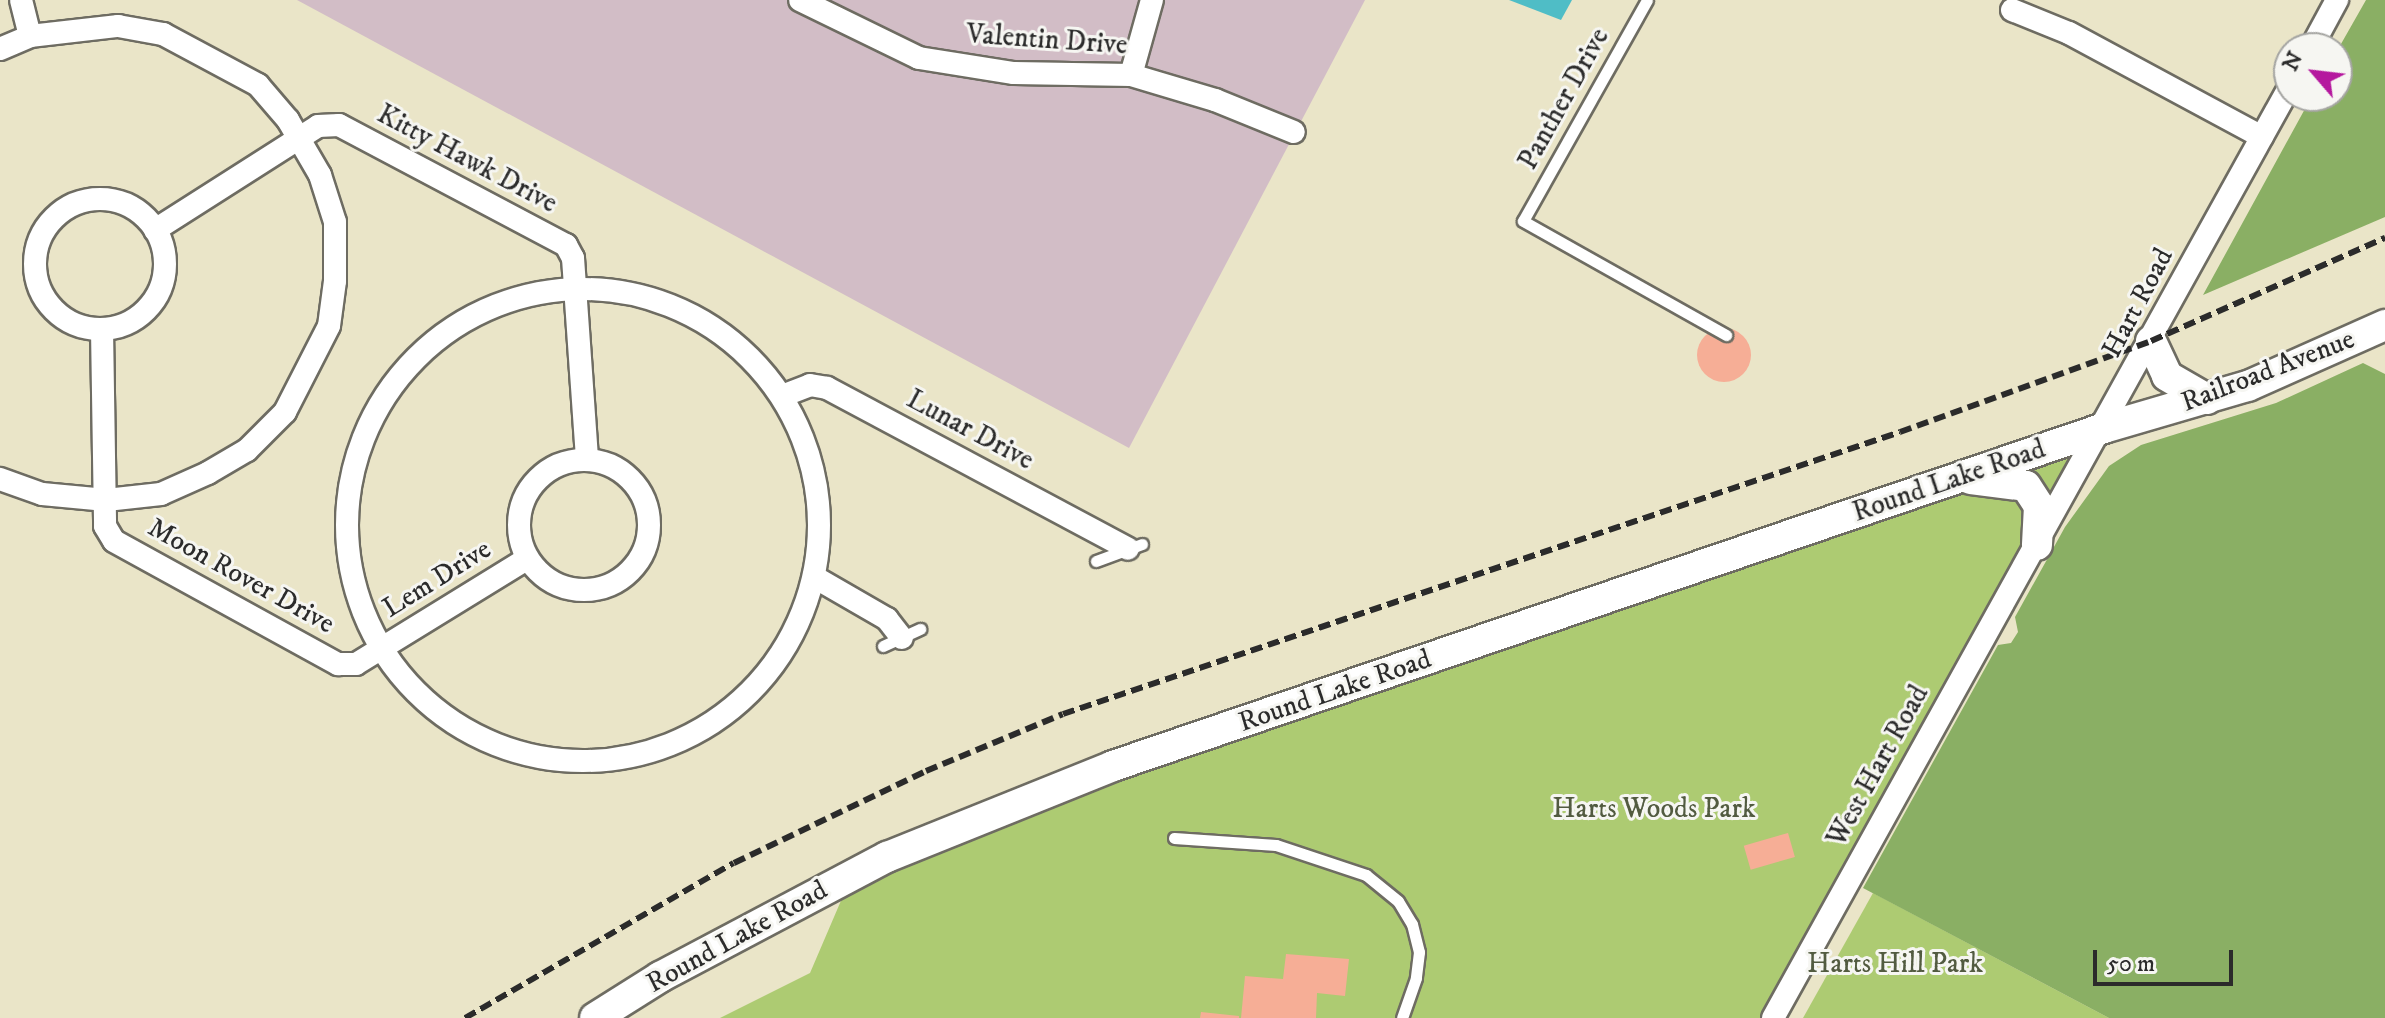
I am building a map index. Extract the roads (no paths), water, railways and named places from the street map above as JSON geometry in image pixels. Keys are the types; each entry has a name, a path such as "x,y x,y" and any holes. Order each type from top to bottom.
{"main road":[{"name":"Railroad Avenue","path":"2104,428 2207,399 2385,325"},
{"path":"2151,341 2167,376 2207,399"},
{"name":"Round Lake Road","path":"595,1018 673,970 887,857 1113,766 2104,428"},
{"path":"1957,478 2026,486 2039,506 2037,545"}],"street":[{"path":"21,0 30,36"},
{"name":"Valentin Drive","path":"800,0 919,58 1014,73 1131,75 1215,100 1294,132"},
{"path":"1131,75 1152,0"},
{"path":"2320,32 2337,0"},
{"path":"2012,10 2069,33 2262,137"},
{"path":"0,49 30,36 118,26 163,34 258,85 299,139 320,175 335,222 329,326 313,367 285,412 247,450 161,494 106,500 42,494 0,479"},
{"name":"Hart Road","path":"2037,545 2276,112"},
{"name":"Kitty Hawk Drive","path":"299,139 318,126 339,125 566,245 573,258 575,289"},
{"path":"155,230 299,139"},
{"path":"103,199 123,203 155,230 163,250 157,294 143,312 102,329 72,323 48,303 34,264 43,234 63,210 103,199"},
{"path":"575,289 587,460"},
{"path":"575,289 616,290 676,308 729,338 782,396 799,426 815,473 820,528 816,578 784,647 739,703 705,728 658,748 592,760 536,758 484,740 441,715 378,651 355,590 346,545 348,498 358,453 382,404 412,360 448,329 490,305 575,289"},
{"path":"102,329 106,500"},
{"name":"Lunar Drive","path":"782,396 810,385 827,388 1135,546"},
{"name":"Lem Drive","path":"587,460 618,470 641,494 648,527 640,559 625,576 583,591 542,576 527,559 518,520 528,492 548,470 587,460"},
{"name":"Moon Rover Drive","path":"106,500 105,526 114,541 338,664 356,664 378,651"},
{"name":"West Hart Road","path":"1773,1018 2037,545"},
{"name":"Lem Drive","path":"378,651 527,559"},
{"path":"816,578 887,619 902,638"}],"lane":[{"name":"Panther Drive","path":"1647,0 1523,221 1726,335"},
{"path":"1096,561 1135,546"},
{"path":"1174,838 1276,845 1366,875 1398,901 1412,924 1419,952 1404,1012"}],"water":[{"path":"1509,0 1572,0 1561,20"}],"railway":[{"path":"465,1018 734,863 926,771 1063,714 1900,432 2151,341 2385,238"}],"park label":[{"name":"Harts Woods Park","path":"1654,809"},
{"name":"Harts Hill Park","path":"1895,964"}]}
